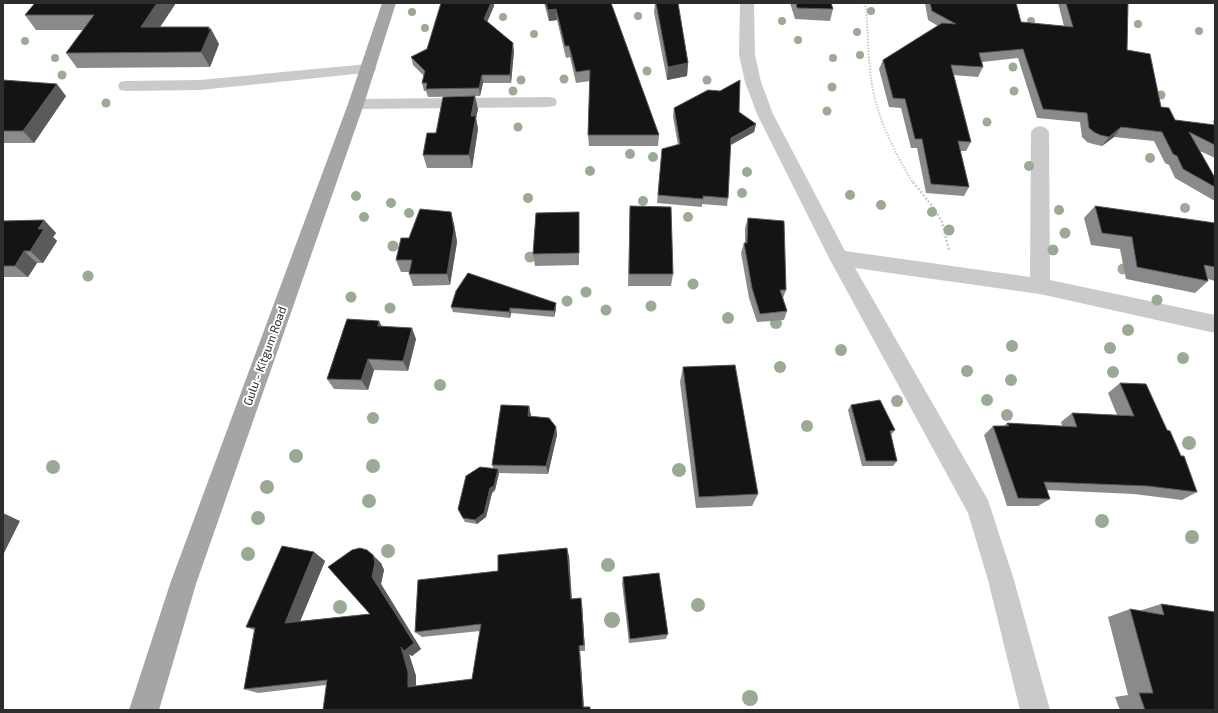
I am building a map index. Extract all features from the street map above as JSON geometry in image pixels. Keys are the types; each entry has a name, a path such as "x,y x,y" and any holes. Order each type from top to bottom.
{"main road":[{"name":"Gulu - Kitgum Road","path":"144,710 183,584 356,104 389,3"}],"street":[{"path":"747,3 747,55 753,82 763,108 791,167 839,258 979,509 1001,580 1035,710"},
{"path":"126,86 200,85 368,69"},
{"path":"356,104 548,102"},
{"path":"1040,132 1040,286"},
{"path":"839,258 1040,286 1215,324"}],"path":[{"path":"864,3 866,8 872,84 877,105 895,153 915,186 933,207 942,222 954,274"}],"building":[{"path":"35,3 157,3 141,27 209,27 208,29 211,29 201,52 66,53 94,15 25,15"},
{"path":"441,3 491,3 484,19 513,43 510,75 482,75 479,88 426,89 427,83 422,83 425,71 411,57 427,49"},
{"path":"546,3 611,3 659,135 588,135 590,70 576,72 569,46 565,46 556,9 548,10"},
{"path":"656,3 678,3 688,63 668,67"},
{"path":"796,3 831,3 833,9 797,8"},
{"path":"930,3 1016,3 1021,22 1073,27 1066,3 1128,3 1127,50 1150,54 1161,107 1169,108 1175,120 1215,125 1215,145 1189,132 1215,178 1215,187 1183,169 1177,156 1173,154 1162,132 1121,127 1109,137 1100,135 1089,128 1087,113 1043,109 1023,49 979,53 983,67 951,65 971,142 958,141 969,187 931,184 922,139 915,139 905,99 893,98 883,60 942,23 956,24 932,11"},
{"path":"3,80 57,84 23,131 3,131"},
{"path":"740,80 739,112 756,124 731,138 728,198 703,196 703,199 658,195 662,149 680,144 674,108 708,90 720,91"},
{"path":"475,96 471,116 476,116 469,155 423,155 427,133 436,133 443,97"},
{"path":"630,206 671,207 673,274 629,274"},
{"path":"1095,206 1215,223 1215,267 1204,265 1208,281 1137,267 1132,237 1102,233"},
{"path":"420,209 451,212 454,230 447,274 409,274 412,260 396,260 401,238 409,238"},
{"path":"579,212 579,253 533,254 536,213"},
{"path":"748,218 784,221 786,290 780,290 787,311 760,314 752,288 744,243 747,243"},
{"path":"44,220 38,229 44,229 30,251 24,251 15,266 3,266 3,221"},
{"path":"468,273 556,303 554,311 510,308 509,312 451,307 456,291"},
{"path":"347,319 379,321 378,326 412,328 403,361 368,359 361,380 327,379"},
{"path":"735,365 758,494 699,497 683,367"},
{"path":"1120,383 1146,384 1167,430 1170,431 1181,456 1184,456 1197,492 1148,486 1044,482 1050,499 1018,498 993,426 1009,426 1007,423 1077,427 1072,413 1134,416"},
{"path":"880,400 895,430 890,431 897,461 866,461 851,405"},
{"path":"501,405 529,406 528,416 549,418 556,427 546,466 492,465"},
{"path":"480,467 498,469 494,486 490,488 484,513 475,520 463,518 458,509 466,476"},
{"path":"282,546 314,552 285,623 370,614 328,567 352,550 360,548 367,550 373,555 375,562 372,577 414,643 404,651 401,647 408,672 408,687 472,679 481,624 415,632 418,580 498,571 498,555 567,548 571,599 581,598 584,645 579,646 583,707 590,707 590,710 323,710 327,680 244,689 255,628 246,627"},
{"path":"659,573 668,634 630,639 623,577"},
{"path":"1161,604 1215,612 1215,710 1145,710 1139,693 1153,693 1130,609 1164,615"}]}
